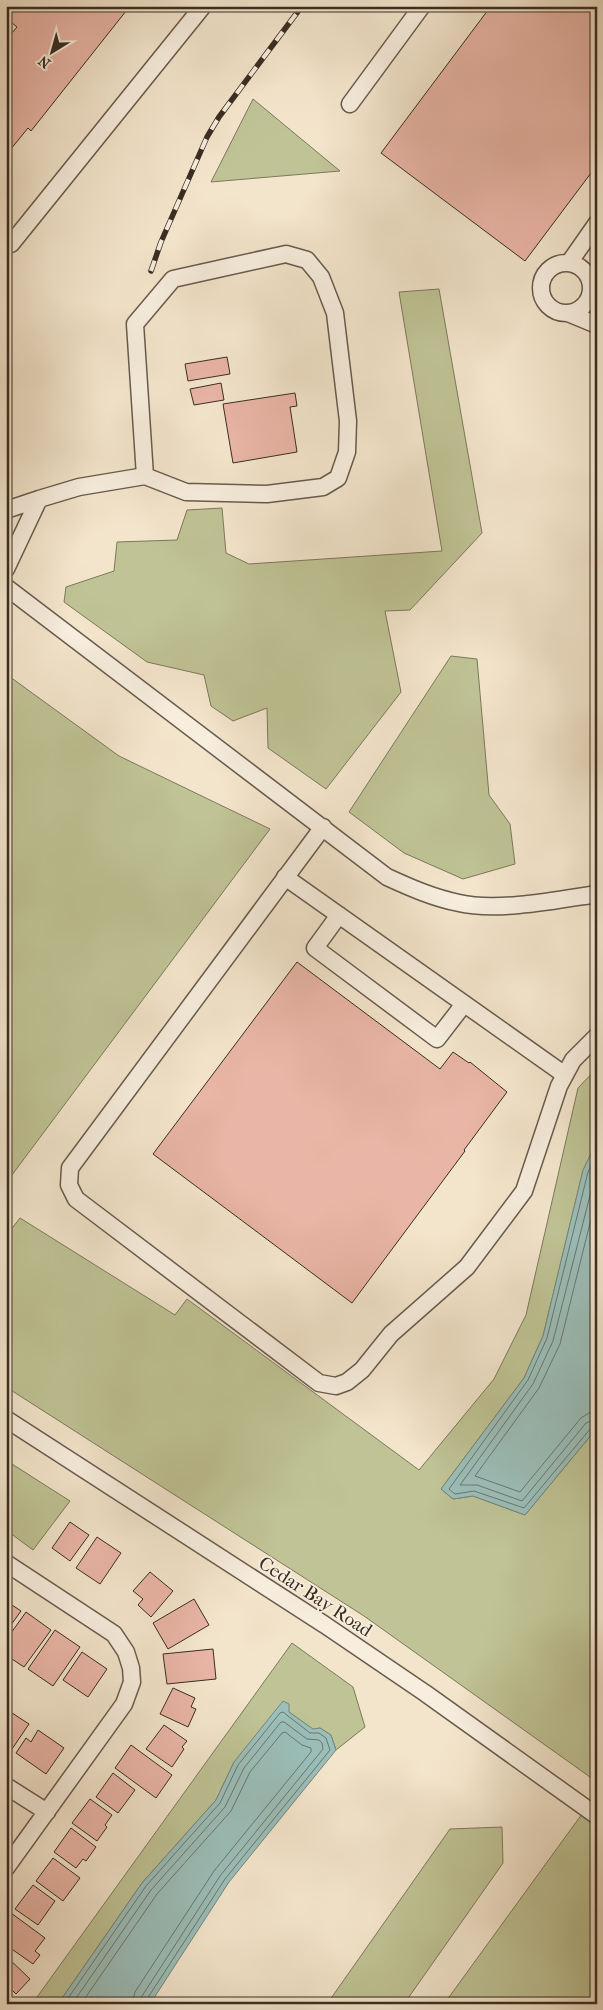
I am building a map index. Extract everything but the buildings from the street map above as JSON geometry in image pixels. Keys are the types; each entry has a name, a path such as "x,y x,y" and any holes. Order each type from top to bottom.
{"street":[{"path":"6,240 11,244 203,6"},
{"path":"350,104 422,6"},
{"path":"569,262 597,223"},
{"path":"6,510 79,487 145,476 186,492 267,494 323,487 338,478 347,452 348,421 335,313 321,277 307,260 286,254 172,279 135,324 145,476"},
{"path":"568,313 581,310 588,300 591,284 590,273 569,262 552,266 546,272 540,288 546,304 553,310 568,313 597,324"},
{"path":"6,569 39,499"},
{"path":"6,587 387,877 422,893 461,904 495,906 536,903 597,894"},
{"path":"323,827 70,1168 69,1186 76,1199 320,1383 336,1386 347,1382 362,1370 391,1334 468,1267 524,1191 549,1113 565,1075 573,1060 597,1036"},
{"path":"286,876 565,1075"},
{"path":"339,915 315,948 437,1040 464,1004"},
{"name":"Cedar Bay Road","path":"6,1419 402,1677 597,1816"},
{"path":"6,1563 114,1634 126,1652 131,1668 132,1682 124,1704 6,1868"},
{"path":"6,1786 47,1812"}],"green space":[{"path":"253,99 340,171 211,182"},
{"path":"439,289 482,533 410,610 385,611 401,692 326,789 268,748 267,708 233,721 211,706 204,675 147,662 64,602 66,587 114,571 117,542 177,540 187,510 222,508 226,553 249,564 442,551 399,292"},
{"path":"451,656 477,659 489,795 510,824 515,864 463,879 404,853 349,812"},
{"path":"6,674 119,756 270,829 6,1183"},
{"path":"597,1068 597,1141 583,1171 543,1336 524,1378 441,1489 453,1499 473,1496 525,1515 597,1428 597,1782 364,1616 6,1387 6,1236 20,1218 175,1315 187,1299 419,1470 494,1379 526,1315 578,1088"},
{"path":"12,1464 70,1501 33,1550 6,1530 6,1467"},
{"path":"292,1643 353,1687 365,1727 336,1750 331,1735 320,1728 313,1730 289,1712 234,1762 216,1800 142,1883 58,2004 32,2004"},
{"path":"582,1814 597,1825 597,2004 444,2004"},
{"path":"502,1827 503,1863 404,2004 327,2004 450,1829"}],"water":[{"path":"597,1141 597,1428 525,1515 473,1496 453,1499 441,1489 524,1378 543,1336 583,1170"},
{"path":"283,1701 289,1704 289,1712 313,1729 320,1728 331,1735 336,1750 229,1882 150,2004 58,2004 142,1883 216,1800 234,1762"}],"railway":[{"path":"151,271 161,242 207,137 219,117 302,6"}]}
